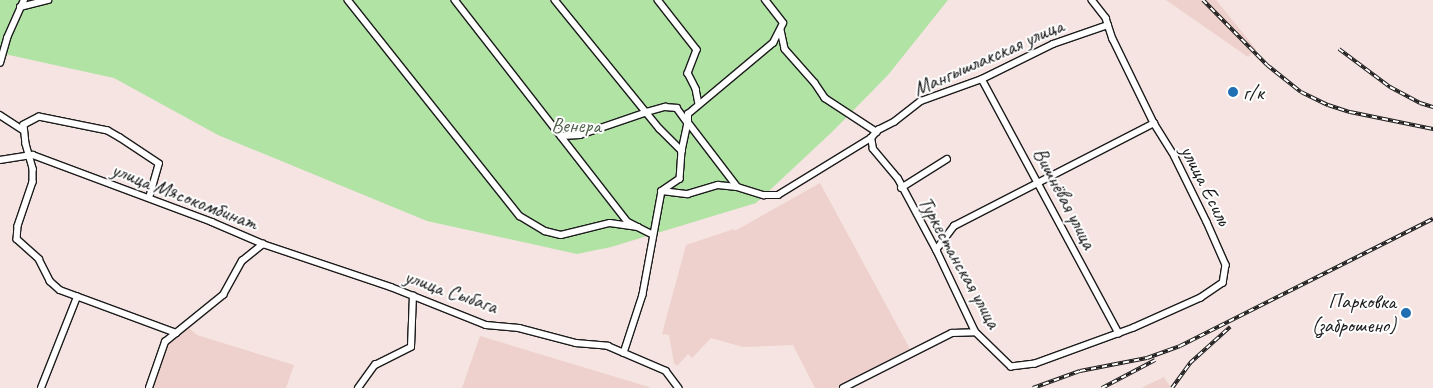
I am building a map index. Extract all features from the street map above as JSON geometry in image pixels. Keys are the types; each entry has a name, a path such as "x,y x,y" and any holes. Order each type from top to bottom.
{"street":[{"path":"0,63 7,38 24,0"},
{"path":"20,7 48,0"},
{"path":"348,0 520,216 545,231 561,235 610,223 638,227"},
{"path":"454,0 628,222 653,235"},
{"path":"555,0 647,112 682,151"},
{"path":"658,0 697,50 688,73 696,88 700,104"},
{"path":"624,353 643,296 662,191 680,179 688,114 773,43 783,23 764,0"},
{"name":"улица Есиль","path":"1092,0 1108,25 1154,123 1175,157 1226,265 1223,283 1215,291 1118,333"},
{"name":"Мангышлакская улица","path":"662,191 688,194 718,185 737,187 764,195 778,195 871,138 921,101 982,79 1053,44 1108,25"},
{"path":"781,30 785,49 810,76 825,98 877,132"},
{"name":"Вишнёвая улица","path":"982,79 1118,333"},
{"path":"561,136 580,135 647,112 665,108 677,108 737,187"},
{"path":"0,115 23,130"},
{"path":"148,198 159,164 120,138 108,131 39,117 24,125 23,130 28,155 34,169 34,182 18,226 17,239 39,259 42,269 54,286 68,295 136,317 176,333"},
{"path":"936,250 954,226 1154,123"},
{"name":"Туркестанская улица","path":"871,138 874,149 902,188 936,250 975,332 1011,367 1036,364 1118,333"},
{"name":"улица Мясокомбинат","path":"0,160 33,155 263,244 242,261 223,295 165,342 149,388"},
{"path":"902,188 947,159"},
{"name":"улица Сыбага","path":"263,244 413,296 486,324 519,328 576,343 608,346 666,371 679,388"},
{"path":"358,388 375,365 411,347 413,296"},
{"path":"41,388 77,297"},
{"path":"843,388 952,333 975,332"}],"shaded area":[{"path":"1166,0 1216,0 1256,49 1248,57"},
{"path":"820,183 910,349 836,388 815,388 793,345 743,347 711,338 692,358 688,354 677,366 674,363 669,335 662,334 686,245 734,229 735,231"},
{"path":"188,327 197,335 294,365 286,388 151,388 168,344"},
{"path":"480,336 649,387 650,388 462,388"},
{"path":"1164,377 1171,388 1141,388"}],"green space":[{"name":"Венера","path":"0,0 948,0 888,75 833,131 756,203 611,247 577,254 427,221 218,135 114,78 0,53"}],"railway":[{"path":"1203,0 1267,65 1301,92 1328,105 1350,112 1433,129"},
{"path":"1339,49 1390,87 1420,103 1433,107"},
{"path":"1033,388 1080,371 1147,358 1180,346 1433,219"},
{"path":"1172,388 1190,363 1230,327"},
{"path":"1102,388 1155,360"}],"place":[{"name":"г/к","path":"1233,92"},
{"name":"Парковка (заброшено)","path":"1406,313"}]}
